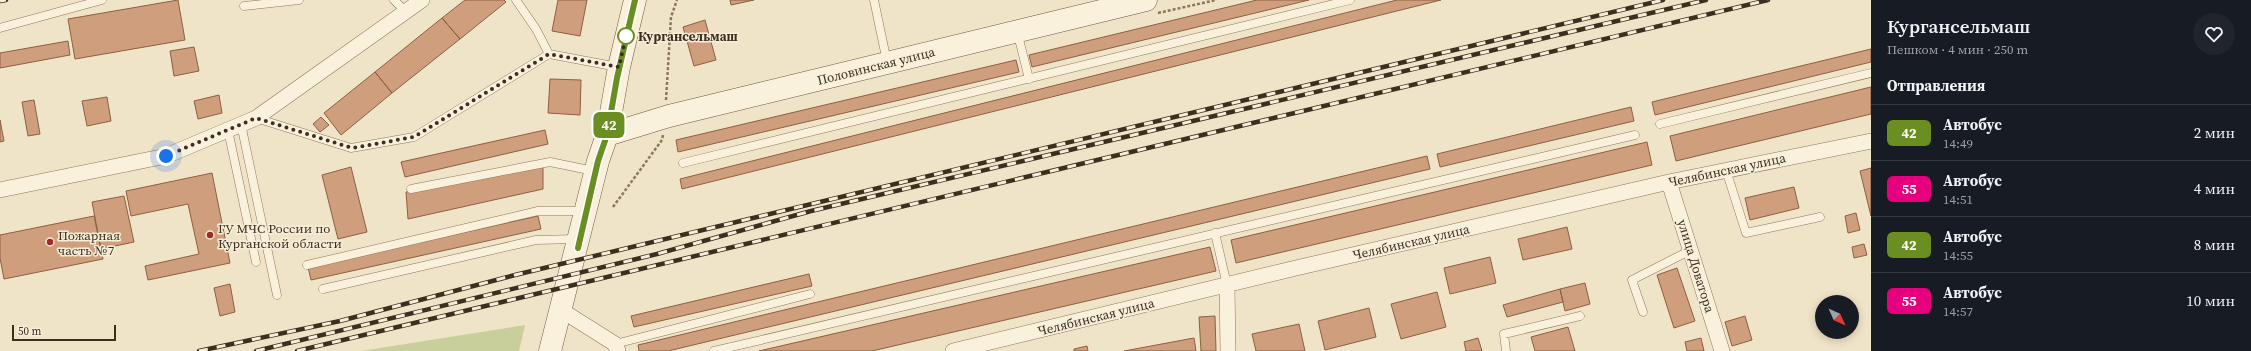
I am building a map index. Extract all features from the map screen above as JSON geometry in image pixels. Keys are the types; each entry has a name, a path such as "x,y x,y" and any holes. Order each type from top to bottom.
{"main road":[{"path":"550,351 607,135 619,67 635,0"},
{"name":"Половинская улица","path":"607,135 669,116 1146,0"}],"street":[{"path":"0,190 166,156 256,118 412,4"},
{"name":"Челябинская улица","path":"953,351 1227,285 1669,182 1871,141"},
{"name":"улица Доватора","path":"1669,182 1722,351"},
{"path":"1227,285 1228,351"},
{"path":"561,310 616,347"}],"lane":[{"path":"0,28 102,0"},
{"path":"244,6 299,0"},
{"path":"394,0 412,4"},
{"path":"516,0 536,29 549,54"},
{"path":"873,0 887,63"},
{"path":"683,163 1350,0"},
{"path":"1017,31 1029,79"},
{"path":"256,118 352,148 414,137 549,54 619,67"},
{"path":"1660,124 1871,73"},
{"path":"235,127 256,262"},
{"path":"235,127 277,295"},
{"path":"714,351 1635,135"},
{"path":"411,189 550,162 596,172"},
{"path":"1726,170 1746,233 1820,217"},
{"path":"307,265 538,212 587,211"},
{"path":"1215,233 1227,285"},
{"path":"323,289 536,240 579,244"},
{"path":"1643,312 1632,280 1690,250"},
{"path":"616,347 810,294"},
{"path":"1506,351 1504,334 1580,316"}],"green space":[{"path":"525,325 519,351 361,351"}],"building":[{"path":"178,0 185,40 75,59 68,19"},
{"path":"465,0 504,0 506,2 460,39 442,18"},
{"path":"558,0 587,0 580,36 552,31"},
{"path":"730,0 754,0 731,5"},
{"path":"1257,0 1309,0 1032,67 1029,55"},
{"path":"1397,0 1441,0 682,189 680,179"},
{"path":"442,18 460,39 392,93 375,72"},
{"path":"705,20 716,60 694,66 683,27"},
{"path":"68,41 70,55 0,68 0,53"},
{"path":"194,47 199,71 174,76 170,51"},
{"path":"1871,49 1871,62 1655,115 1652,102"},
{"path":"1016,60 1019,72 678,152 676,140"},
{"path":"375,72 392,93 341,135 324,113"},
{"path":"550,79 581,80 580,115 548,113"},
{"path":"1871,87 1871,114 1676,161 1670,136"},
{"path":"219,95 222,113 198,119 194,101"},
{"path":"107,97 111,121 87,126 82,101"},
{"path":"34,100 40,134 28,136 22,102"},
{"path":"1631,107 1634,121 1440,167 1437,154"},
{"path":"321,117 329,125 320,132 313,124"},
{"path":"0,120 4,141 0,142"},
{"path":"545,130 548,144 405,177 401,162"},
{"path":"1647,142 1652,165 1236,263 1231,240"},
{"path":"1427,156 1430,169 668,351 639,351 638,345"},
{"path":"543,166 543,189 408,219 406,192"},
{"path":"351,167 367,232 338,239 322,175"},
{"path":"1871,168 1871,216 1860,171"},
{"name":"ГУ МЧС России по Курганской области","path":"212,173 230,263 148,280 145,266 199,254 188,204 131,216 126,191"},
{"path":"1794,187 1799,208 1750,220 1745,198"},
{"path":"124,196 134,242 101,249 92,202"},
{"path":"1856,213 1860,230 1848,233 1845,216"},
{"name":"Пожарная часть №7","path":"94,216 103,259 4,279 0,258 0,235"},
{"path":"538,216 541,229 311,280 308,267"},
{"path":"1567,227 1572,249 1523,260 1518,239"},
{"path":"1864,244 1867,255 1854,258 1852,247"},
{"path":"1210,247 1216,271 872,351 759,351"},
{"path":"1490,257 1496,283 1450,294 1444,268"},
{"path":"1677,268 1695,321 1674,328 1657,275"},
{"path":"809,274 812,286 634,327 631,316"},
{"path":"1585,283 1590,304 1565,311 1560,289"},
{"path":"230,284 235,312 220,316 214,288"},
{"path":"1560,289 1563,302 1507,317 1503,305"},
{"path":"1437,292 1446,327 1401,339 1391,304"},
{"path":"1369,308 1376,337 1325,350 1318,321"},
{"path":"1215,316 1216,351 1201,351 1199,317"},
{"path":"1745,316 1752,340 1732,346 1725,322"},
{"path":"1299,324 1305,351 1256,351 1252,334"},
{"path":"1568,327 1575,351 1535,351 1531,337"},
{"path":"1194,338 1196,351 1124,351"},
{"path":"1478,338 1482,351 1466,351 1464,342"},
{"path":"1701,338 1704,351 1687,351 1685,342"},
{"path":"1087,346 1088,351 1074,351 1074,349"}],"railway":[{"path":"0,1 6,0"},
{"path":"199,351 340,321 515,275 1663,0"},
{"path":"256,351 657,254 811,211 1706,0"},
{"path":"297,351 1768,0"}],"bus line":[{"name":"42","path":"578,248 598,161 607,135 619,67 635,0"}],"place":[{"name":"Кургансельмаш","path":"626,36"},
{"name":"ГУ МЧС России по Курганской области","path":"210,235"},
{"name":"Пожарная часть №7","path":"50,242"}],"route":[{"path":"166,156 256,118 352,148 414,137 549,54 619,67 626,36"}]}
